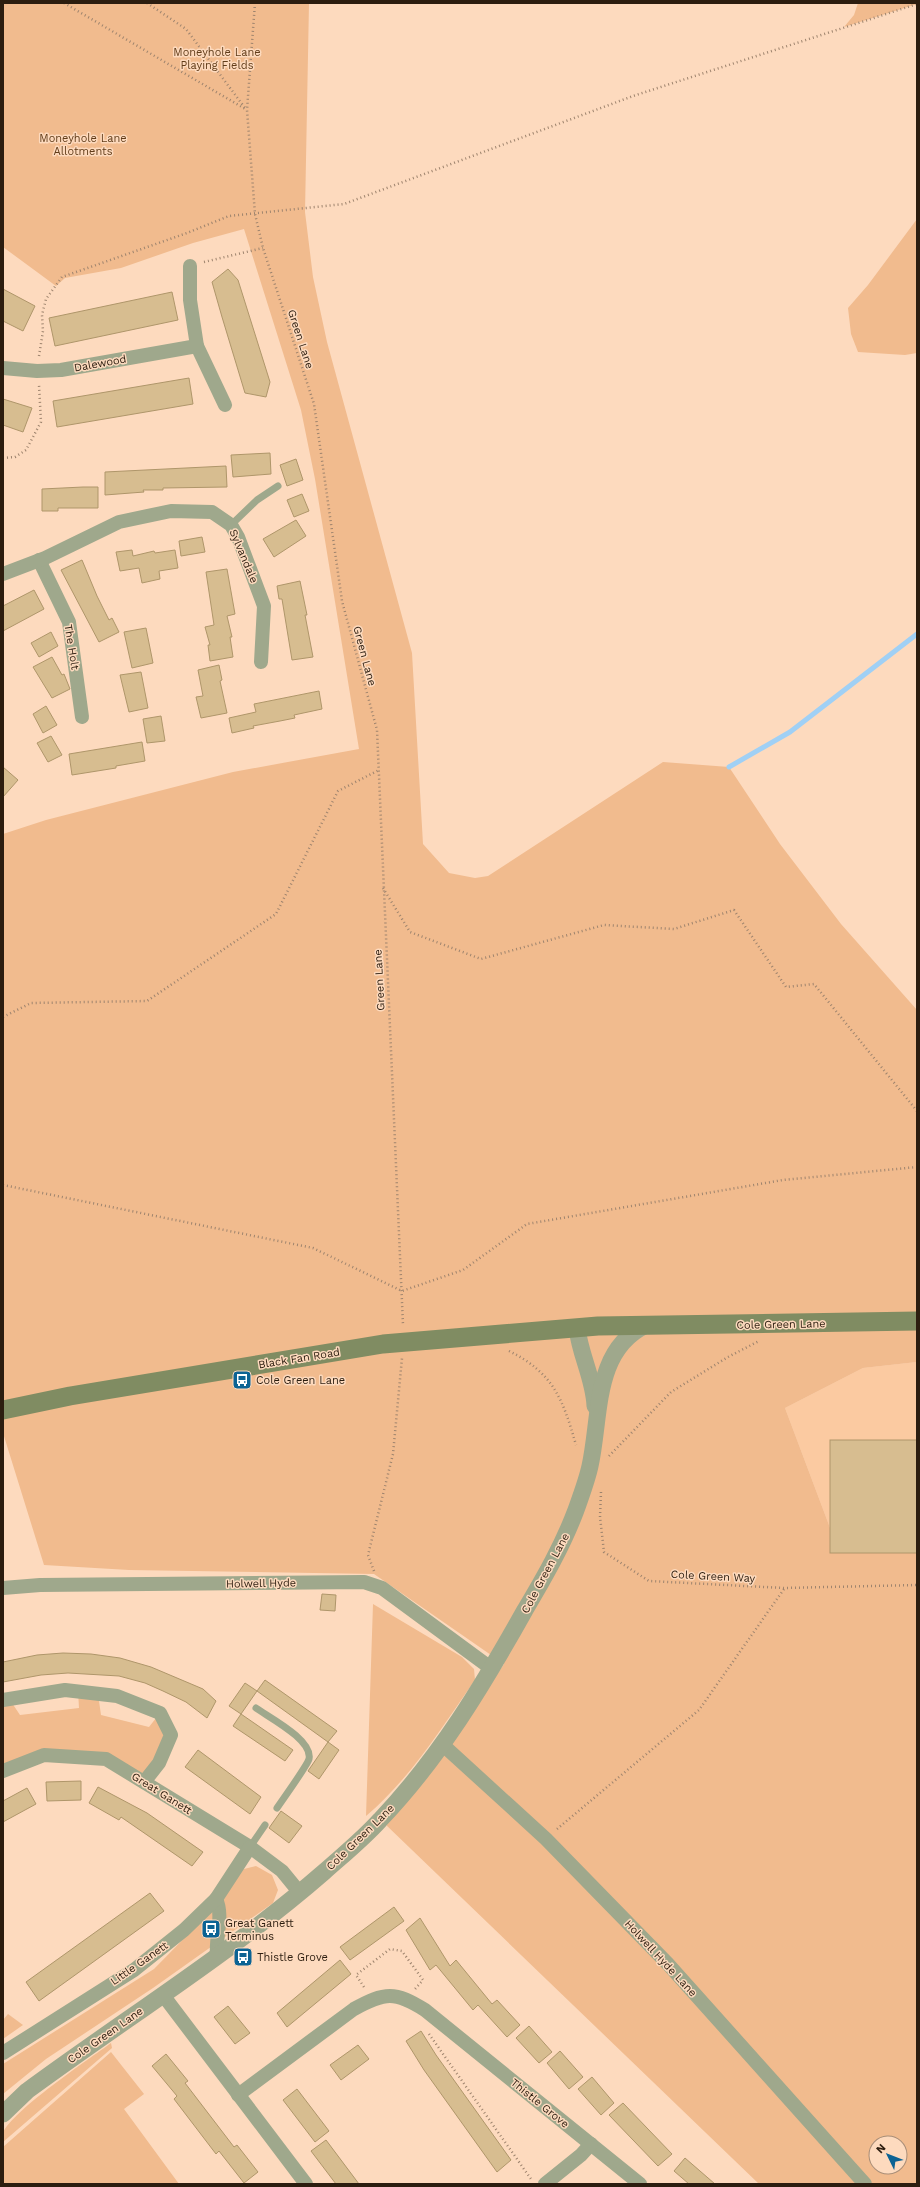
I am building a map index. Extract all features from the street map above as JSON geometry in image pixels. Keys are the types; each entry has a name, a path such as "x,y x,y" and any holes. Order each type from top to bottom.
{"main road":[{"name":"Cole Green Lane","path":"598,1326 917,1322"},
{"name":"Black Fan Road","path":"3,1410 70,1396 384,1344 598,1326"}],"street":[{"path":"190,266 190,300 197,346 225,405"},
{"name":"Dalewood","path":"3,368 38,371 60,370 197,346"},
{"name":"Sylvandale","path":"3,574 39,560 119,522 171,511 212,512 231,525 238,537 264,606 261,662"},
{"name":"The Holt","path":"39,560 69,622 82,717"},
{"name":"Cole Green Lane","path":"3,2114 27,2091 217,1956 300,1893 380,1820 443,1745 492,1669 558,1550 576,1512 590,1468 606,1370 614,1352 624,1340 646,1326"},
{"name":"Cole Green Lane","path":"577,1328 580,1349 594,1392 596,1430"},
{"name":"Holwell Hyde","path":"3,1588 40,1585 364,1582 382,1588 492,1669"},
{"path":"3,1700 64,1690 117,1696 160,1713 171,1735 159,1764 144,1782"},
{"name":"Holwell Hyde Lane","path":"443,1745 546,1839 668,1964 865,2184"},
{"name":"Great Ganett","path":"3,1771 44,1755 106,1759 250,1847 282,1871 300,1893"},
{"name":"Little Ganett","path":"3,2053 134,1970 184,1930 216,1899 250,1847"},
{"path":"216,1899 220,1907 216,1945 217,1956"},
{"path":"163,1995 306,2184"},
{"name":"Thistle Grove","path":"238,2095 354,2009 373,1999 387,1995 407,1999 420,2007 640,2184"},
{"path":"545,2184 581,2155 591,2144"}],"lane":[{"path":"231,525 257,500 278,486"},
{"path":"256,1708 301,1739 308,1749 309,1759 277,1808"},
{"path":"250,1847 265,1825"}],"path":[{"path":"64,3 247,110"},
{"path":"147,3 186,29 247,110"},
{"name":"Green Lane","path":"255,3 247,110 255,214 263,248 314,404 342,601 377,730 403,1324"},
{"path":"3,458 14,456 26,450 41,422 42,408 38,371 43,331 42,315 46,299 62,277 187,233 229,216 344,204 633,96 917,4"},
{"path":"190,266 263,248"},
{"path":"3,1017 31,1003 147,1001 276,914 338,790 379,770"},
{"path":"383,888 410,932 481,960 604,925 674,929 734,910 786,987 814,984 917,1110"},
{"path":"3,1185 313,1248 402,1291 463,1270 527,1224 783,1180 917,1167"},
{"path":"607,1458 671,1392 728,1357 761,1340"},
{"path":"503,1349 528,1360 547,1379 564,1407 577,1448"},
{"path":"382,1588 368,1555 393,1454 403,1350"},
{"name":"Cole Green Way","path":"601,1488 600,1517 604,1552 650,1581 784,1588 917,1585"},
{"path":"546,1839 699,1710 784,1588"},
{"path":"373,1999 356,1975 390,1949 402,1951 423,1980 407,1999"},
{"path":"420,2007 416,2015 535,2184"}],"shaded area":[{"path":"917,1362 917,1548 838,1549 785,1408 863,1368"}],"green space":[{"path":"3,3 309,3 305,212 313,277 327,342 412,653 423,844 449,873 475,878 488,876 663,762 729,767 780,844 841,924 917,1010 917,1362 863,1368 785,1408 838,1549 917,1548 917,2184 759,2184 385,1824 453,1739 504,1664 374,1574 129,1570 44,1565 3,1433 3,834 46,820 233,772 359,749 315,479 301,410 244,229 193,243 121,268 65,278 56,286 3,247"},
{"path":"858,3 917,4 844,27 854,15"},
{"path":"917,219 917,353 905,355 858,352 851,334 848,308 868,285"},
{"path":"373,1604 462,1657 474,1669 475,1680 425,1752 397,1786 366,1816"},
{"path":"78,1691 98,1694 101,1715 149,1727 160,1713 171,1735 144,1782 106,1759 44,1755 3,1771 3,1700 8,1697 20,1715 79,1708"},
{"path":"256,1866 272,1875 278,1890 273,1903 153,1988 46,2059 3,2094 3,2064 154,1969 208,1914 240,1870"},
{"path":"8,2014 23,2025 3,2039 3,2020"},
{"path":"111,2043 112,2048 3,2142 3,2133 9,2123 35,2099"},
{"path":"111,2052 144,2094 124,2109 179,2184 3,2184 3,2147"}],"building":[{"path":"228,269 238,280 270,382 266,397 245,393 222,317 212,282"},
{"path":"3,289 35,306 23,331 3,321"},
{"path":"172,292 178,320 55,346 49,318"},
{"path":"189,378 193,404 57,427 53,401"},
{"path":"3,399 32,408 23,432 3,425"},
{"path":"270,453 271,474 233,477 231,455"},
{"path":"296,459 303,480 287,486 280,465"},
{"path":"226,466 227,487 163,488 163,490 143,490 144,492 105,495 105,472"},
{"path":"98,487 98,508 58,508 58,511 42,511 42,489"},
{"path":"302,494 309,511 294,517 287,500"},
{"path":"296,520 306,536 274,557 263,539"},
{"path":"202,537 205,552 181,556 179,541"},
{"path":"132,550 133,556 154,551 155,553 175,550 178,568 159,571 160,579 142,583 139,568 120,571 116,552"},
{"path":"82,560 109,620 112,618 119,632 99,642 61,570"},
{"path":"227,569 235,614 227,616 232,637 230,637 233,657 210,661 208,645 210,645 205,627 214,625 206,572"},
{"path":"300,581 313,657 292,660 282,599 279,599 277,586"},
{"path":"34,590 44,609 3,631 3,606"},
{"path":"146,628 153,663 132,668 124,632"},
{"path":"51,632 58,646 39,657 31,643"},
{"path":"52,657 62,675 64,674 70,689 52,698 33,667"},
{"path":"219,665 222,680 220,681 227,713 201,718 196,697 203,696 198,670"},
{"path":"141,672 148,708 129,712 120,675"},
{"path":"319,691 322,709 294,715 295,718 253,726 254,728 232,733 229,718 256,712 254,704"},
{"path":"46,706 57,725 43,733 33,714"},
{"path":"161,716 165,741 147,743 143,719"},
{"path":"51,736 62,755 48,762 37,743"},
{"path":"142,742 145,761 116,766 116,768 72,775 69,754"},
{"path":"3,767 18,780 3,797"},
{"path":"830,1440 917,1440 917,1553 830,1553"},
{"path":"322,1594 336,1595 335,1611 320,1610"},
{"path":"63,1653 91,1654 120,1658 151,1667 203,1689 216,1701 207,1718 186,1702 163,1691 145,1683 119,1676 68,1673 41,1675 3,1682 3,1662 37,1655"},
{"path":"265,1680 337,1731 328,1742 257,1691"},
{"path":"245,1683 257,1691 241,1714 229,1706"},
{"path":"241,1714 293,1750 285,1761 233,1726"},
{"path":"328,1742 339,1750 319,1779 308,1771"},
{"path":"198,1750 261,1797 250,1814 185,1767"},
{"path":"81,1781 81,1800 47,1801 46,1782"},
{"path":"98,1787 147,1813 203,1852 192,1866 121,1817 119,1820 89,1803"},
{"path":"27,1788 36,1804 3,1822 3,1801"},
{"path":"281,1811 302,1826 289,1843 269,1828"},
{"path":"150,1893 164,1911 39,2001 26,1982"},
{"path":"394,1907 404,1921 350,1960 340,1947"},
{"path":"420,1918 450,1966 456,1960 492,2004 497,2000 520,2025 507,2037 478,2005 473,2010 436,1965 430,1970 406,1930"},
{"path":"340,1960 351,1974 287,2027 277,2013"},
{"path":"228,2006 250,2033 235,2044 214,2017"},
{"path":"529,2026 552,2052 539,2063 516,2038"},
{"path":"421,2031 436,2055 511,2160 497,2172 424,2070 406,2041"},
{"path":"358,2045 369,2059 341,2080 330,2065"},
{"path":"560,2051 583,2077 569,2089 547,2063"},
{"path":"166,2054 188,2081 185,2083 234,2147 237,2145 258,2172 244,2183 219,2151 216,2154 174,2099 177,2096 152,2066"},
{"path":"592,2077 614,2103 601,2115 578,2089"},
{"path":"297,2089 329,2131 315,2142 283,2100"},
{"path":"623,2103 672,2154 658,2166 609,2115"},
{"path":"326,2140 359,2184 336,2184 311,2151"},
{"path":"685,2158 715,2184 689,2184 674,2171"}],"waterway":[{"path":"729,767 790,732 917,634"}],"place":[{"name":"Cole Green Lane","path":"242,1380"},
{"name":"Great Ganett Terminus","path":"211,1929"},
{"name":"Thistle Grove","path":"243,1957"}],"park label":[{"name":"Moneyhole Lane Playing Fields","path":"217,58"},
{"name":"Moneyhole Lane Allotments","path":"83,144"}]}
